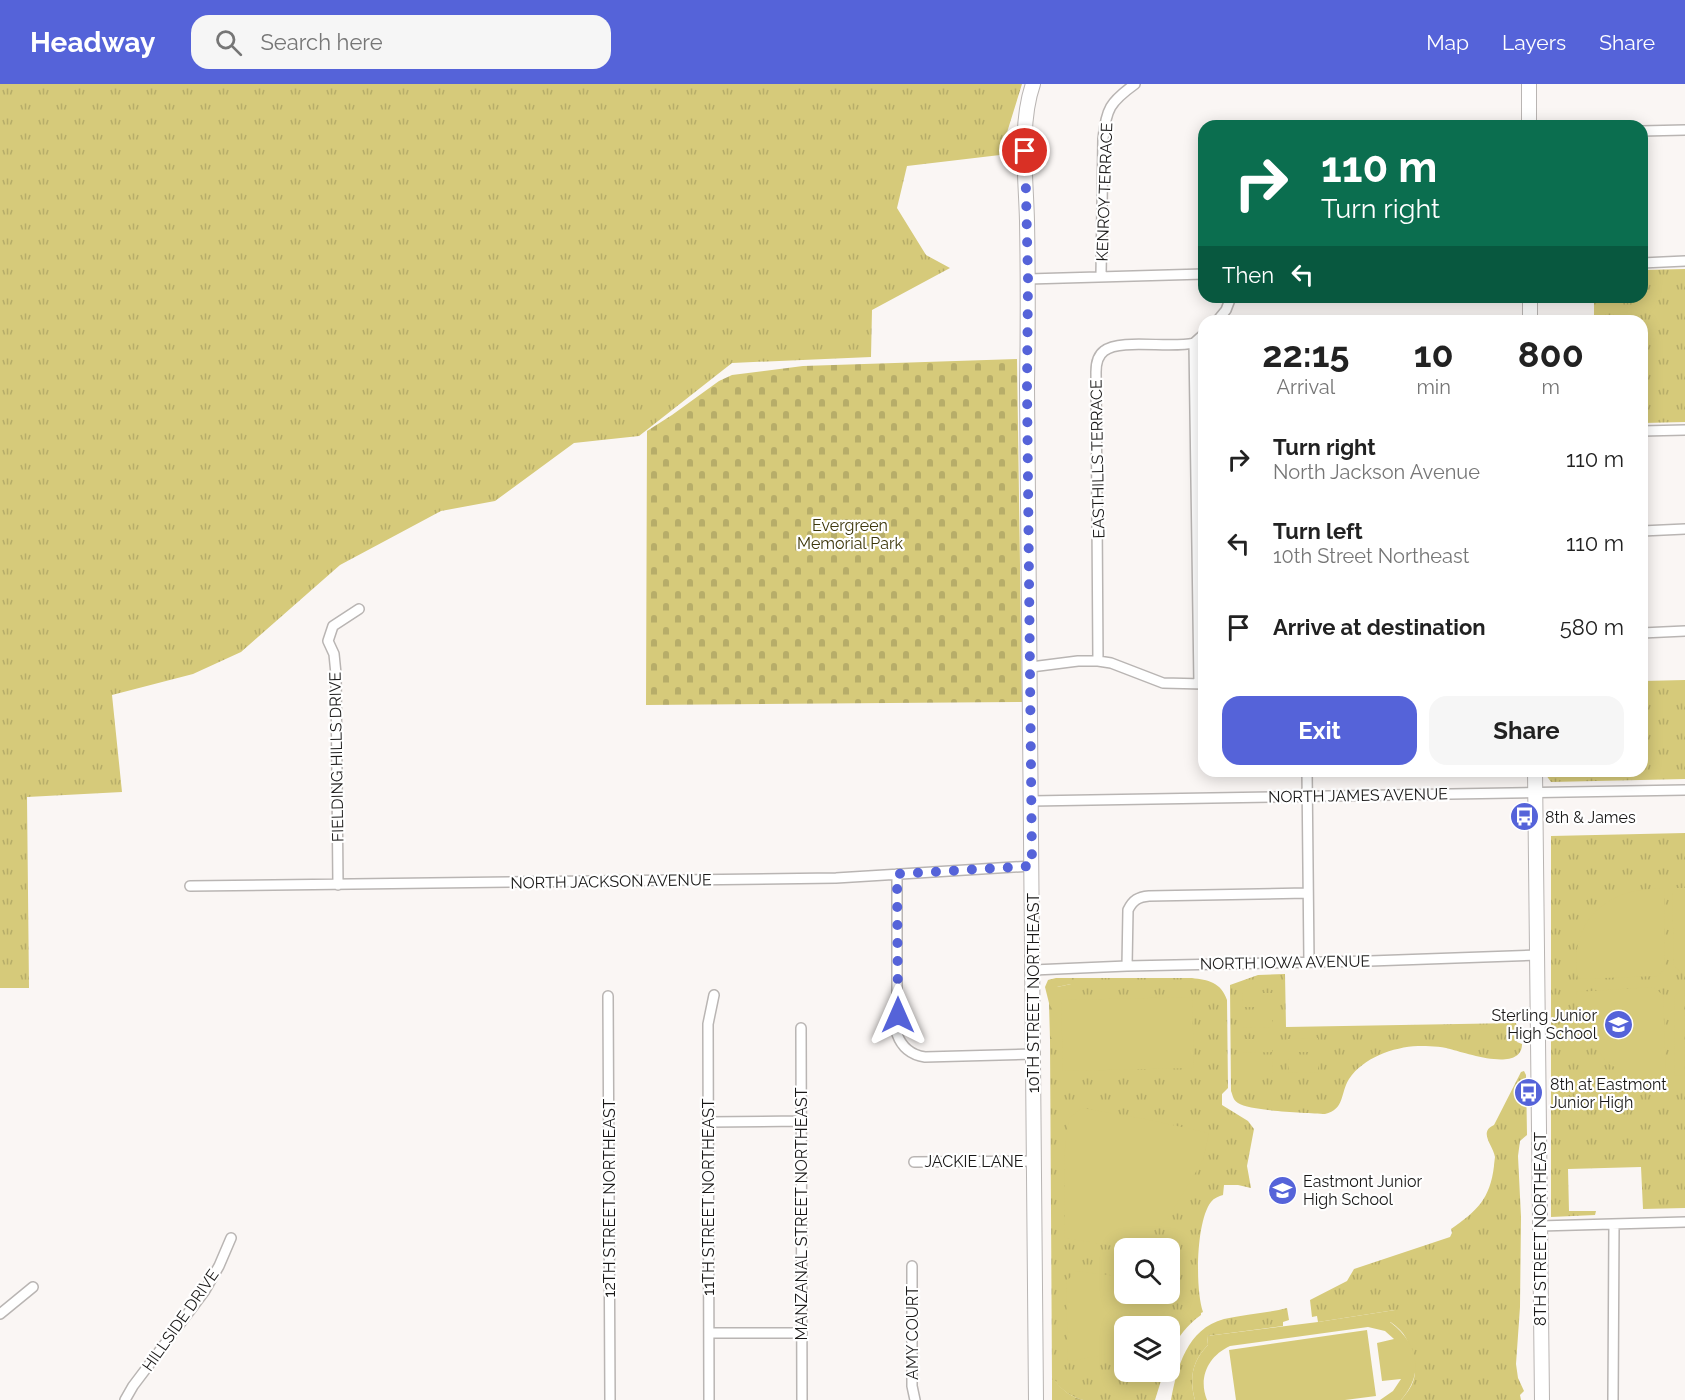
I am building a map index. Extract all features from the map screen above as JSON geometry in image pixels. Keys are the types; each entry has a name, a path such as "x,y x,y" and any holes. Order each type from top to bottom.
{"main road":[{"name":"10TH STREET NORTHEAST","path":"1033,84 1027,100 1025,129 1036,1400"},
{"path":"1529,84 1529,120"},
{"name":"8TH STREET NORTHEAST","path":"1535,777 1542,1400"}],"street":[{"name":"KENROY TERRACE","path":"1101,276 1105,120 1110,106 1135,84"},
{"path":"1648,131 1685,130"},
{"path":"1648,263 1685,261"},
{"path":"1028,279 1198,274"},
{"path":"1198,339 1194,343 1198,514"},
{"name":"EASTHILLS TERRACE","path":"1098,661 1097,360 1104,351 1116,345 1194,343"},
{"path":"1648,431 1685,430"},
{"path":"1648,531 1685,529"},
{"name":"FIELDING HILLS DRIVE","path":"338,885 336,674 334,654 328,641 333,626 359,609"},
{"path":"1648,633 1685,632"},
{"path":"1031,666 1098,661 1111,663 1163,683 1198,684"},
{"path":"1307,777 1307,893 1310,962"},
{"name":"NORTH JAMES AVENUE","path":"1031,801 1685,790"},
{"name":"NORTH JACKSON AVENUE","path":"190,886 836,878 1032,866"},
{"path":"897,874 897,1034 905,1048 910,1053 925,1057 1033,1054"},
{"path":"1127,966 1128,910 1131,903 1138,898 1307,893"},
{"name":"NORTH IOWA AVENUE","path":"1033,970 1537,955"},
{"name":"11TH STREET NORTHEAST","path":"709,1400 708,1024 714,995"},
{"name":"12TH STREET NORTHEAST","path":"608,996 610,1400"},
{"name":"MANZANAL STREET NORTHEAST","path":"801,1028 802,1400"},
{"path":"708,1122 801,1121"},
{"name":"JACKIE LANE","path":"914,1161 1035,1161"},
{"path":"1539,1226 1685,1222"},
{"path":"1613,1400 1614,1224"},
{"name":"HILLSIDE DRIVE","path":"125,1400 133,1386 204,1292 231,1238"},
{"name":"AMY COURT","path":"912,1266 912,1386 915,1400"},
{"path":"0,1314 33,1287"},
{"path":"709,1333 802,1333"}],"green space":[{"path":"0,84 1022,84 1000,155 907,166 897,208 926,255 950,268 872,310 871,357 732,363 639,436 574,443 495,501 441,511 340,565 241,652 193,674 112,695 122,792 27,797 29,988 0,988"},
{"path":"1685,269 1685,422 1648,423 1648,315 1594,315 1594,303 1648,303 1648,270"},
{"name":"Evergreen Memorial Park","path":"1017,359 1022,702 646,705 647,431 719,381 732,375 803,366"},
{"path":"1685,680 1685,779 1551,782 1547,777 1648,777 1648,681"},
{"name":"Sterling Junior High School","path":"1685,833 1685,1208 1643,1209 1641,1167 1568,1169 1569,1211 1596,1211 1595,1215 1551,1217 1551,836"},
{"path":"1664,888 1665,969 1657,976 1578,979 1577,948 1587,922 1596,912 1606,903 1620,896 1638,890"},
{"path":"1672,888 1685,888 1685,974 1674,966"},
{"path":"1285,974 1286,1027 1516,1023 1519,1034 1517,1042 1522,1044 1520,1053 1513,1058 1492,1059 1438,1047 1418,1046 1399,1049 1379,1055 1362,1065 1349,1079 1339,1105 1331,1112 1325,1114 1293,1112 1244,1106 1235,1101 1231,1091 1230,985 1258,975"},
{"path":"1071,978 1192,978 1209,981 1218,986 1227,1000 1228,1088 1222,1094 1222,1105 1248,1121 1254,1129 1247,1166 1251,1188 1224,1185 1223,1195 1211,1202 1206,1211 1198,1256 1200,1301 1203,1312 1180,1336 1180,1316 1114,1316 1114,1382 1161,1382 1155,1400 1083,1400 1068,1393 1052,1380 1050,1039 1057,1038 1057,987 1071,984"},
{"path":"1071,978 1071,984 1057,987 1057,1039 1050,1039 1049,1003 1045,987 1048,980"},
{"path":"1653,987 1663,995 1666,1075 1636,1075 1610,1065 1588,1040 1578,1015 1576,992"},
{"path":"1684,987 1685,1075 1675,1076 1674,997"},
{"path":"1242,993 1272,993 1272,1007 1243,1007"},
{"path":"1192,997 1194,1068 1063,1071 1061,1000"},
{"path":"1243,1014 1272,1014 1272,1027 1243,1028"},
{"path":"1318,1038 1318,1052 1288,1052 1288,1039"},
{"path":"1243,1039 1272,1039 1272,1052 1243,1053"},
{"path":"1243,1059 1272,1059 1273,1073 1243,1073"},
{"path":"1288,1059 1318,1059 1318,1072 1289,1073"},
{"path":"1524,1071 1526,1075 1527,1135 1520,1141 1518,1156 1521,1217 1520,1307 1516,1364 1518,1378 1524,1391 1520,1395 1521,1400 1401,1400 1413,1383 1415,1372 1406,1337 1389,1321 1395,1310 1318,1322 1317,1316 1312,1317 1310,1300 1347,1281 1354,1269 1450,1237 1451,1229 1475,1210 1485,1196 1492,1177 1495,1157 1487,1131 1494,1125 1521,1072"},
{"path":"1082,1108 1209,1133 1203,1160 1167,1220 1141,1238 1114,1238 1114,1246 1065,1238 1064,1156 1069,1118"},
{"path":"1076,1271 1114,1276 1114,1304 1157,1304 1152,1316 1114,1316 1114,1350 1090,1358 1068,1361 1066,1282"},
{"path":"1287,1308 1289,1320 1283,1322 1283,1326 1207,1336 1208,1345 1198,1357 1193,1371 1192,1385 1195,1400 1171,1400 1175,1382 1180,1382 1180,1366 1186,1351 1201,1331 1224,1319"},
{"path":"1395,1310 1396,1320 1390,1322 1407,1339 1415,1359 1413,1379 1409,1390 1401,1400 1380,1400 1393,1391 1401,1379 1382,1381 1377,1343 1394,1339 1385,1331 1368,1327 1230,1346 1222,1350 1207,1368 1204,1384 1207,1400 1195,1400 1192,1385 1193,1371 1198,1357 1208,1345 1207,1336"},
{"path":"1367,1330 1376,1396 1345,1400 1236,1400 1229,1350"},
{"path":"1052,1380 1055,1380 1068,1393 1083,1400 1052,1400"}],"place":[{"name":"8th & James","path":"1524,817"},
{"name":"Sterling Junior High School","path":"1618,1024"},
{"name":"8th at Eastmont Junior High","path":"1529,1093"},
{"name":"Eastmont Junior High School","path":"1282,1190"}],"route":[{"path":"898,1015 897,874 1032,866 1025,151"}]}
